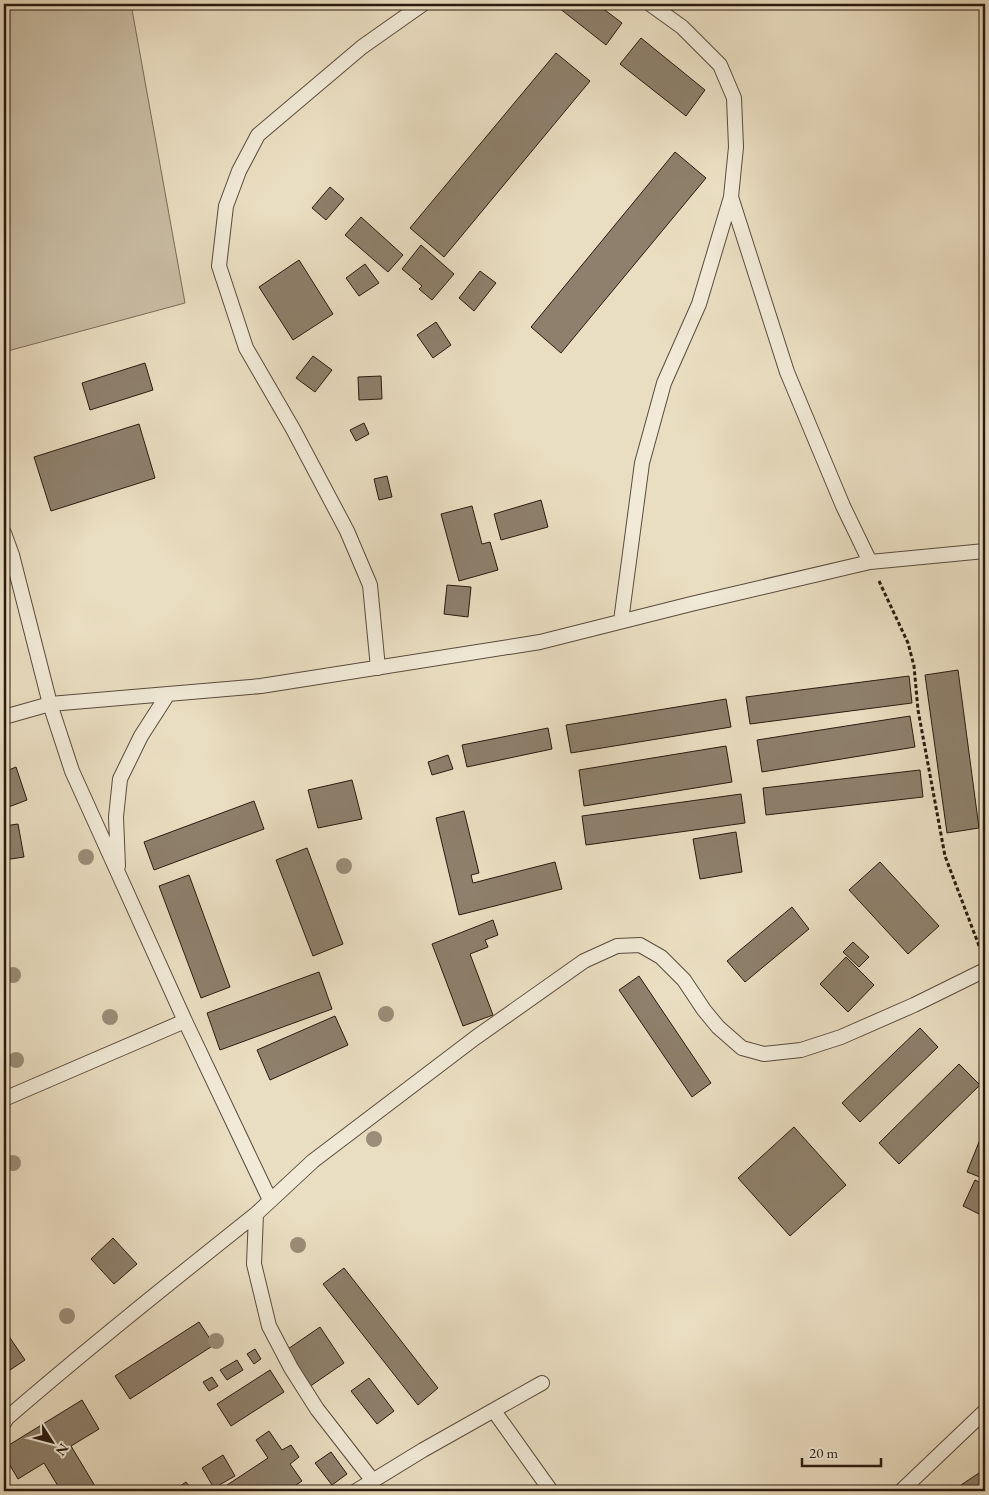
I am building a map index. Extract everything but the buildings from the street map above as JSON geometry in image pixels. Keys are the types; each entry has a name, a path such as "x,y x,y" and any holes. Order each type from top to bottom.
{"lane":[{"path":"378,668 370,585 347,531 293,429 246,348 219,266 226,206 239,171 258,135 362,46 423,4"},
{"path":"621,621 642,463 664,384 699,304 731,197 736,147 734,98 720,65 682,27 650,4"},
{"path":"731,197 787,372 843,506 870,562"},
{"path":"4,533 12,555 50,704 72,771 185,1022 270,1200"},
{"path":"4,717 50,704 261,686 540,642 870,562 985,551"},
{"path":"118,874 116,817 120,779 141,736 168,694"},
{"path":"4,1423 7,1418 101,1339 256,1214 313,1160 482,1032 584,961 616,946 640,945 661,957 684,980 718,1027 742,1048 764,1054 801,1050 841,1037 914,1005 985,970"},
{"path":"4,1099 185,1022"},
{"path":"256,1214 254,1264 269,1326 291,1368 317,1409 373,1481"},
{"path":"356,1491 423,1450 542,1383"},
{"path":"494,1411 550,1491"},
{"path":"901,1491 985,1411"}],"path":[{"path":"870,562 908,643 914,666 918,710 945,856 982,953"}],"shaded area":[{"path":"4,4 131,4 185,303 4,352"}]}
